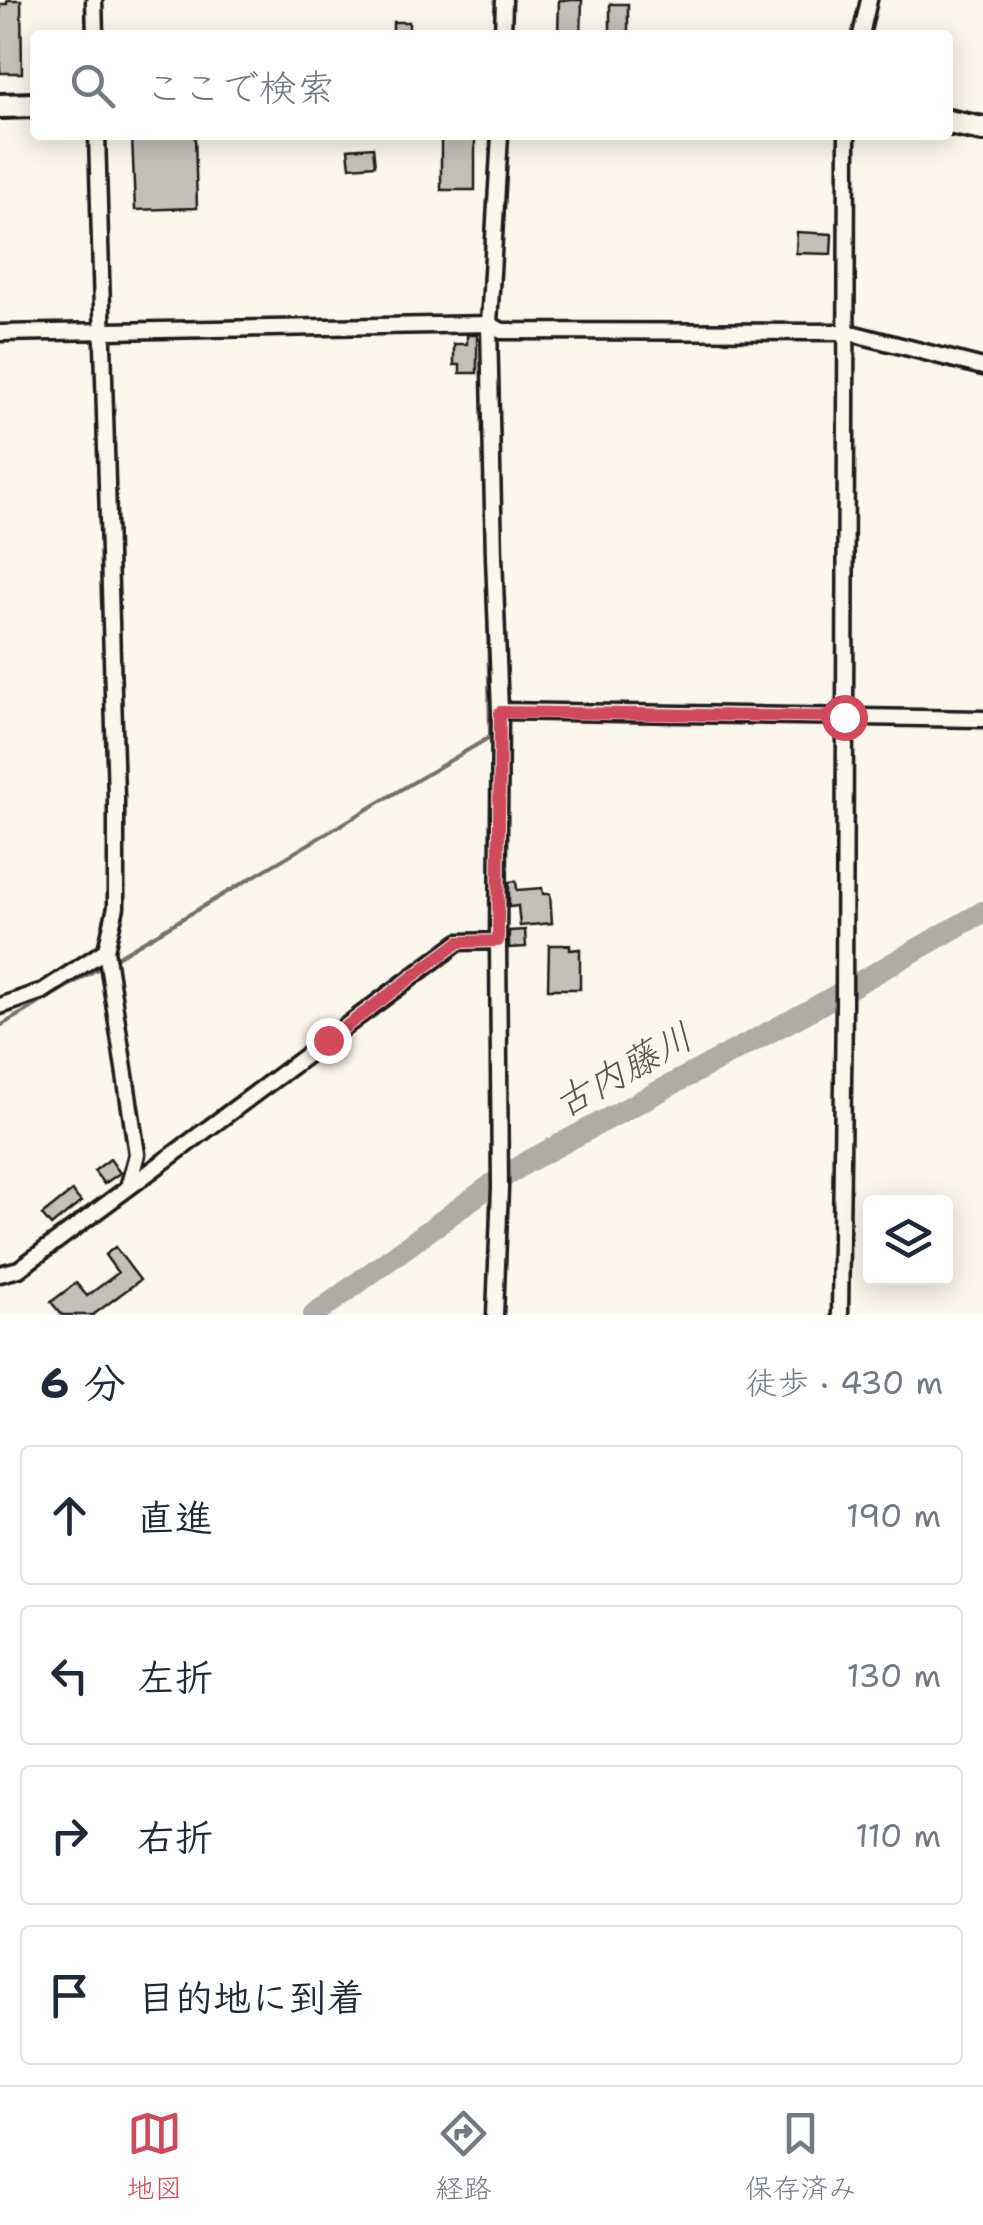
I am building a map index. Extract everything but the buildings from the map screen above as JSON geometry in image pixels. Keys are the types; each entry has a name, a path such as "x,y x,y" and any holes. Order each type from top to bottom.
{"main road":[{"path":"0,106 30,105"},
{"path":"953,123 983,129"}],"street":[{"path":"94,0 95,30"},
{"path":"503,30 504,0"},
{"path":"863,30 870,0"},
{"path":"97,140 116,852 116,908 106,950 136,1154 128,1188"},
{"path":"496,1315 500,1188 500,712 490,324 500,140"},
{"path":"840,1315 846,140"},
{"path":"0,333 490,324 502,331 847,332 983,367"},
{"path":"500,712 983,718"},
{"path":"0,1274 20,1269 459,942 498,941"},
{"path":"0,1006 43,991 106,950"}],"waterway":[{"path":"496,0 496,30"},
{"path":"487,241 491,140"},
{"path":"112,960 490,737 486,500"},
{"name":"古内藤川","path":"314,1315 529,1161 807,1012 983,912"},
{"path":"0,1026 104,965"},
{"path":"489,1295 491,1185"}],"route":[{"path":"328,1040 459,942 498,941 500,712 844,717"}]}
